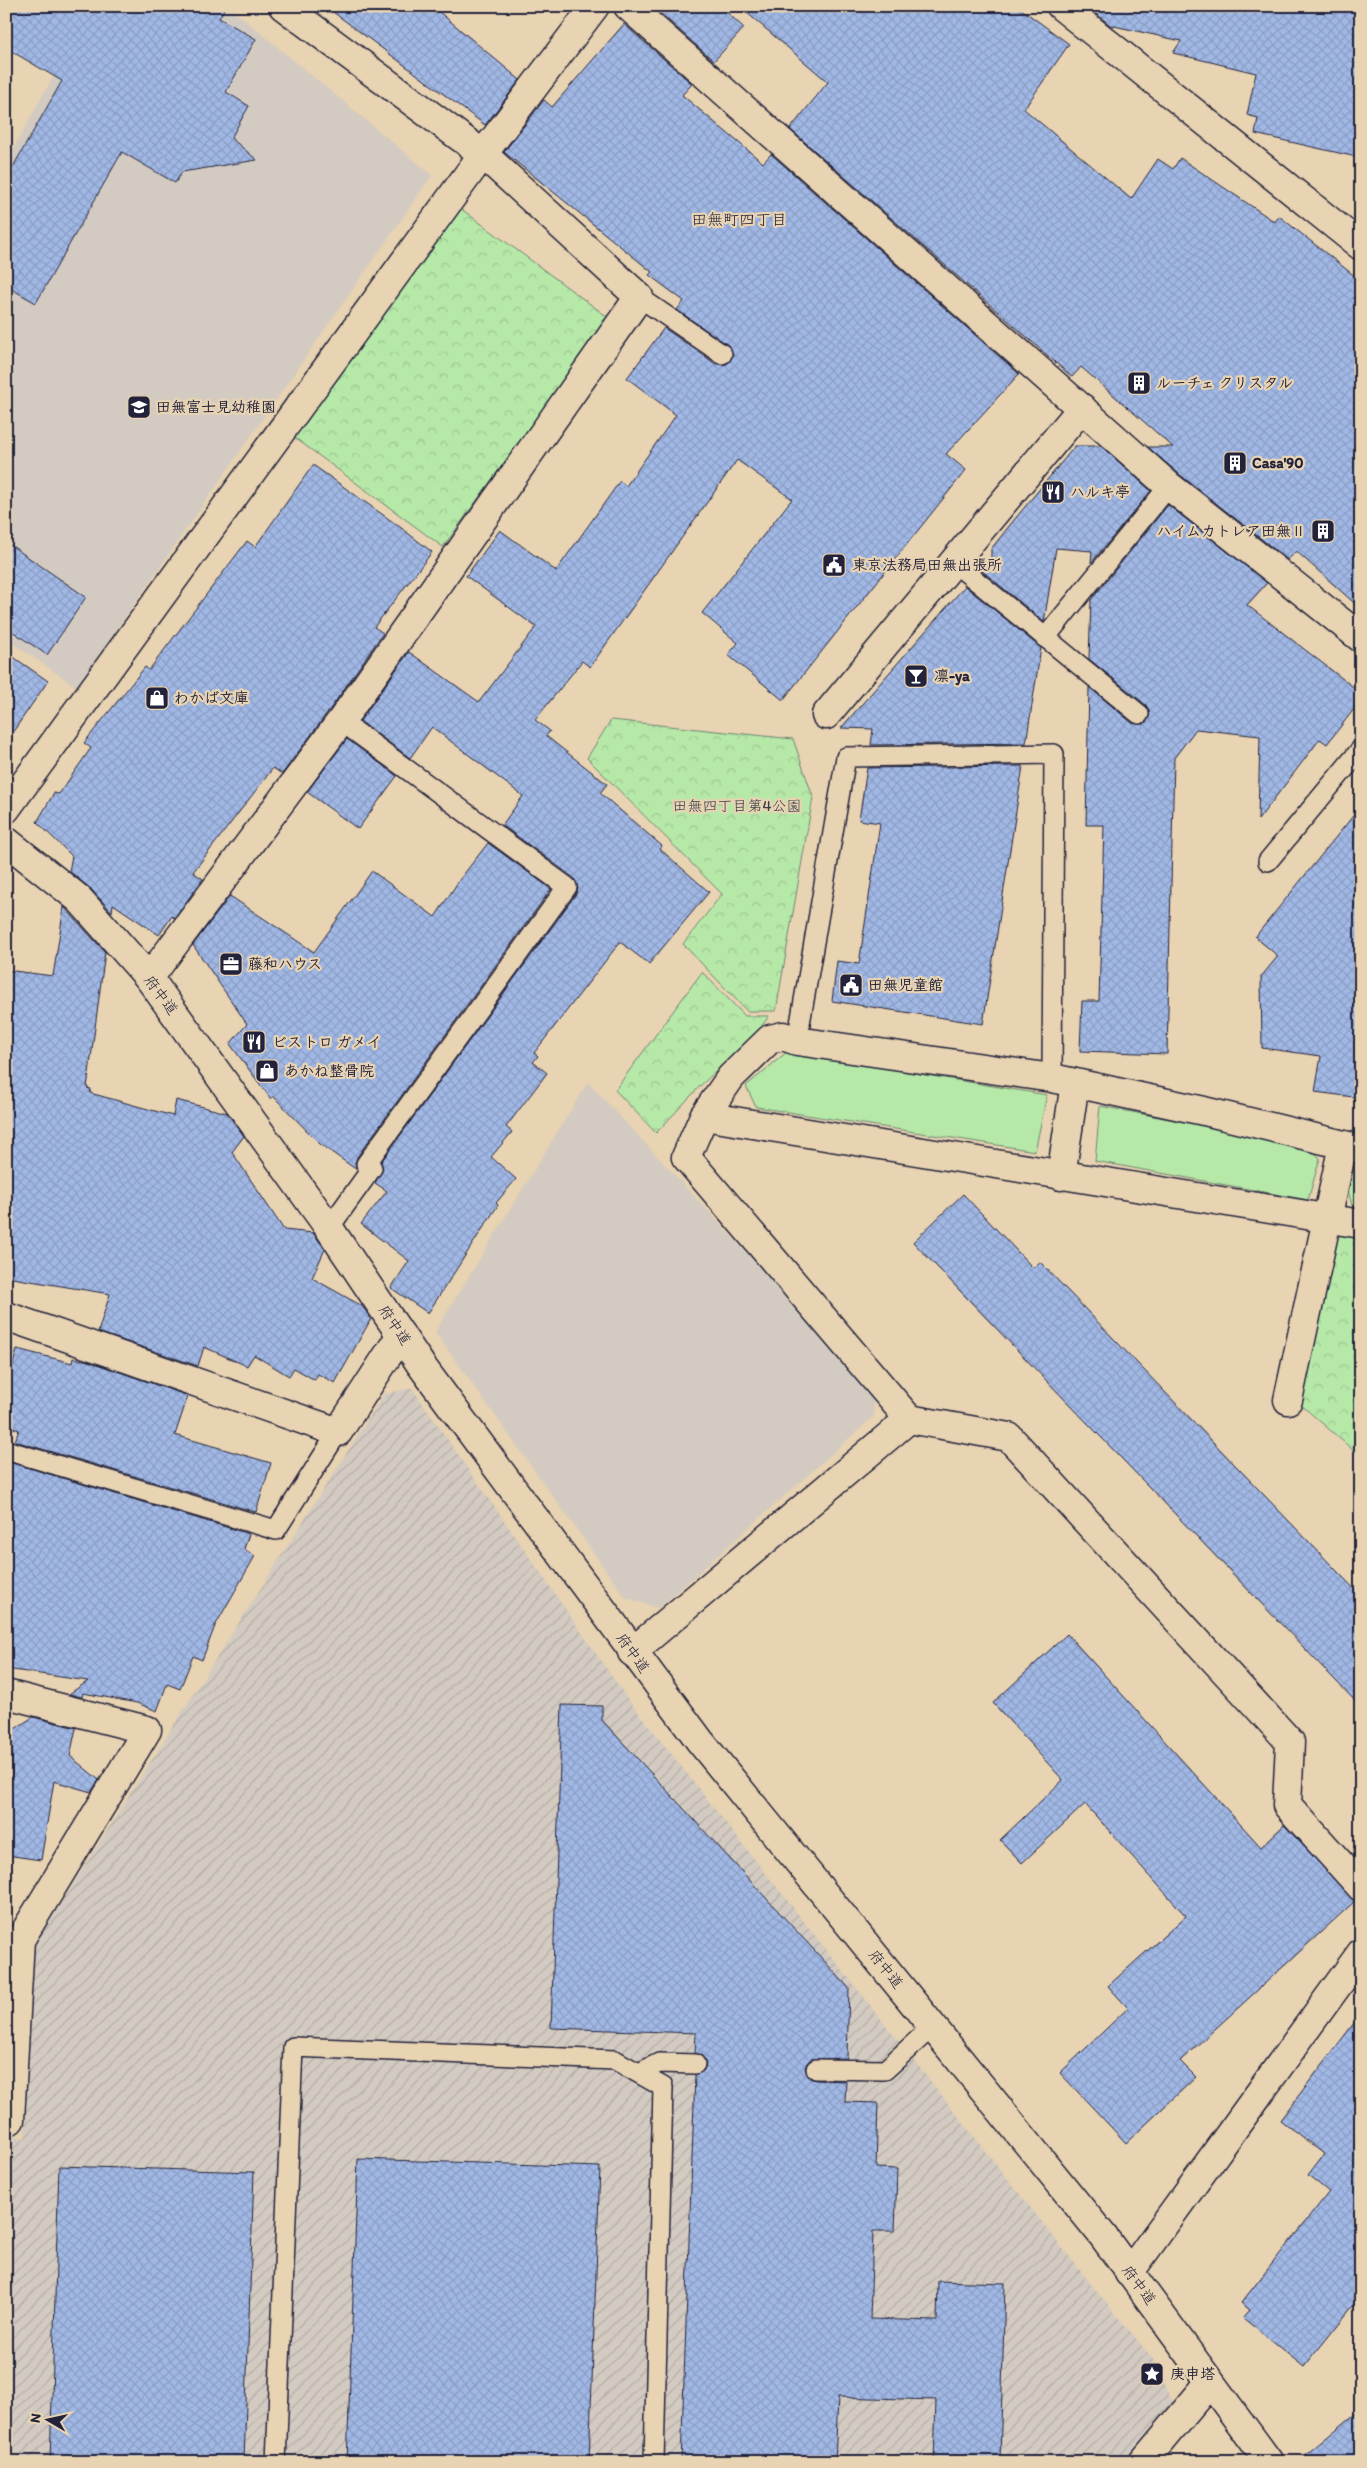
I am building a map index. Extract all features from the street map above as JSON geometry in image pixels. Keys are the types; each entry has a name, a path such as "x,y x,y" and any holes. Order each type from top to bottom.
{"street":[{"path":"149,978 341,721 639,297 483,154 283,6"},
{"path":"6,809 483,154 595,6"},
{"path":"628,6 1169,486 1361,638"},
{"path":"1061,6 1361,246"},
{"path":"826,716 952,561 1082,408"},
{"name":"府中道","path":"6,841 79,899 149,978 328,1228 401,1335 632,1652 700,1742 933,2026 1129,2272 1269,2462"},
{"path":"1288,1400 1327,1218 1352,1147 1204,1111 1064,1080 797,1041 783,1036 770,1039 731,1077 704,1116 686,1157 909,1419 1009,1437 1290,1742 1287,1805 1361,1888"},
{"path":"1061,1176 1064,1080"},
{"path":"704,1116 1361,1224"},
{"path":"6,1316 338,1432 401,1335"},
{"path":"632,1652 909,1419"},
{"path":"6,1694 147,1730 13,1938 10,2120 6,2119"},
{"path":"1129,2272 1361,1953"},
{"path":"1142,2462 1210,2382"}],"lane":[{"path":"639,297 722,354"},
{"path":"1045,638 1169,486"},
{"path":"952,561 1139,714"},
{"path":"328,1228 372,1168 366,1164 567,887 341,721"},
{"path":"1268,861 1361,749"},
{"path":"797,1041 846,757 1054,754 1064,1080"},
{"path":"6,1450 276,1530 338,1432"},
{"path":"816,2069 885,2070 933,2026"},
{"path":"276,2462 293,2047 615,2060 663,2087 654,2462"},
{"path":"639,2073 659,2063 695,2064"}],"shaded area":[{"name":"田無富士見幼稚園","path":"93,6 228,6 432,175 77,687 6,639 6,161"},
{"path":"588,1082 873,1388 874,1416 659,1608 626,1598 435,1332"},
{"path":"412,1388 627,1698 1102,2298 1153,2359 1175,2406 1125,2462 6,2462 6,2135 25,2138 28,1955 384,1394"}],"green space":[{"path":"453,203 609,318 443,547 287,432"},
{"name":"田無四丁目第4公園","path":"611,720 793,739 813,797 776,1011 747,1011 683,944 722,894 587,758"},
{"path":"702,972 745,1016 769,1016 753,1038 702,1084 656,1133 615,1090"},
{"path":"787,1052 1047,1095 1035,1151 756,1107 746,1086"},
{"path":"1100,1106 1306,1145 1320,1158 1308,1200 1095,1161"},
{"path":"1361,1165 1361,1207 1352,1205 1345,1180"},
{"path":"1329,1232 1361,1238 1361,1457 1292,1397"}],"building":[{"path":"6,6 226,6 219,18 256,39 226,92 249,106 231,138 257,160 182,172 175,183 122,152 36,303 6,286 6,179 62,81 6,48"},
{"path":"325,6 432,6 520,80 485,125"},
{"path":"652,6 720,6 744,28 714,61"},
{"path":"739,6 1017,6 1069,44 1024,109 1131,199 1158,159 1173,169 1180,158 1275,222 1279,216 1361,281 1361,609 1296,551 1288,560 1179,474 1148,447 1173,447 1081,367 1072,377 790,129 828,82"},
{"path":"1093,6 1361,6 1361,158 1255,134 1258,118 1247,115 1256,73 1173,53 1181,41 1110,25 1093,11"},
{"path":"624,24 692,84 682,95 763,163 771,154 1019,374 946,454 966,470 783,700 728,655 738,643 702,613 792,499 737,460 590,667 582,661 535,720 550,731 546,736 607,784 600,793 662,846 660,849 709,892 649,964 620,942 534,1053 538,1056 533,1062 547,1073 506,1127 512,1132 491,1157 516,1179 496,1203 498,1205 428,1313 391,1288 409,1261 361,1224 387,1191 375,1183 383,1169 381,1162 576,894 578,888 574,878 502,825 523,796 432,727 410,758 360,721 409,652 479,702 536,627 466,576 500,530 556,571 620,481 626,486 676,415 627,378 664,328 716,364 727,364 733,355 728,345 677,310 684,301 649,275 652,272 504,152 544,100 552,107"},
{"path":"1075,446 1101,446 1151,491 1091,563 1092,551 1056,548 1044,622 980,569 991,557 991,549"},
{"path":"313,465 432,552 374,627 383,633 282,774 273,768 193,872 203,879 174,918 172,916 159,935 113,904 112,912 91,889 69,871 72,856 37,822 54,793 59,794 91,748 84,743 145,667 149,670 247,541 255,547"},
{"path":"1168,505 1267,583 1247,605 1361,693 1361,700 1327,744 1320,739 1258,820 1260,736 1196,729 1174,758 1167,1054 1080,1051 1082,1001 1099,1001 1104,825 1086,825 1089,687 1132,723 1143,724 1150,715 1146,705 1089,659 1091,600"},
{"path":"6,542 86,597 47,655 6,627"},
{"path":"965,586 1041,648 1026,743 871,745 873,729 841,728"},
{"path":"6,652 48,681 6,742"},
{"path":"347,739 397,776 358,829 307,792"},
{"path":"1023,766 983,1024 832,1001 837,961 859,964 880,823 859,820 867,768"},
{"path":"1361,806 1361,1098 1315,1092 1321,1056 1262,1048 1261,977 1278,956 1255,937"},
{"path":"488,843 551,889 357,1157 355,1163 357,1170 320,1144 273,1096 271,1099 230,1044 247,1024 193,945 230,896 314,952 372,871 435,917 460,879"},
{"path":"64,907 105,952 87,1088 91,1089 90,1093 173,1116 176,1100 227,1113 244,1136 232,1152 284,1230 313,1233 325,1249 312,1278 362,1306 371,1319 335,1383 318,1374 315,1380 294,1368 289,1376 254,1355 247,1366 204,1347 198,1366 98,1332 110,1294 6,1277 6,970 53,976"},
{"path":"963,1194 1033,1268 1040,1262 1361,1596 1361,1707 913,1242"},
{"path":"17,1349 72,1363 73,1358 88,1361 188,1396 175,1435 271,1463 256,1512 15,1441 19,1430 6,1426 6,1392"},
{"path":"9,1462 249,1534 244,1549 255,1556 215,1626 202,1660 193,1656 180,1689 167,1684 157,1711 137,1703 83,1693 82,1697 69,1694 88,1681 6,1669 6,1470"},
{"path":"1067,1634 1261,1847 1284,1825 1355,1901 1180,2061 1196,2077 1126,2143 1060,2073 1128,2008 1108,1986 1186,1916 1085,1804 1022,1863 1000,1840 1063,1780 993,1703"},
{"path":"562,1705 602,1706 602,1720 849,1988 847,2058 811,2059 805,2069 810,2078 815,2080 846,2081 845,2102 878,2103 876,2168 897,2169 895,2231 873,2231 870,2319 937,2321 938,2281 1005,2283 1000,2462 934,2462 936,2400 838,2397 835,2462 681,2462 695,2075 704,2070 706,2064 701,2055 695,2053 696,2033 551,2028"},
{"path":"33,1717 76,1728 70,1756 99,1780 91,1792 54,1781 41,1860 6,1855 6,1784 11,1785 13,1730"},
{"path":"1361,2014 1361,2296 1304,2367 1243,2318 1250,2310 1241,2303 1329,2192 1308,2175 1324,2154 1280,2120"},
{"path":"358,2159 600,2167 589,2462 347,2462"},
{"path":"59,2166 254,2172 244,2462 50,2462"},
{"path":"1361,2409 1361,2462 1297,2462"}],"place":[{"name":"ルーチェ クリスタル","path":"1139,383"},
{"name":"田無富士見幼稚園","path":"139,407"},
{"name":"Casa'90","path":"1235,463"},
{"name":"ハルキ亭","path":"1053,492"},
{"name":"ハイムカトレア田無Ⅱ","path":"1323,531"},
{"name":"東京法務局田無出張所","path":"834,565"},
{"name":"凛-ya","path":"916,676"},
{"name":"わかば文庫","path":"157,698"},
{"name":"藤和ハウス","path":"231,964"},
{"name":"田無児童館","path":"851,985"},
{"name":"ビストロ ガメイ","path":"254,1042"},
{"name":"あかね整骨院","path":"267,1071"},
{"name":"庚申塔","path":"1152,2374"}],"district":[{"name":"田無町四丁目","path":"739,219"}]}
